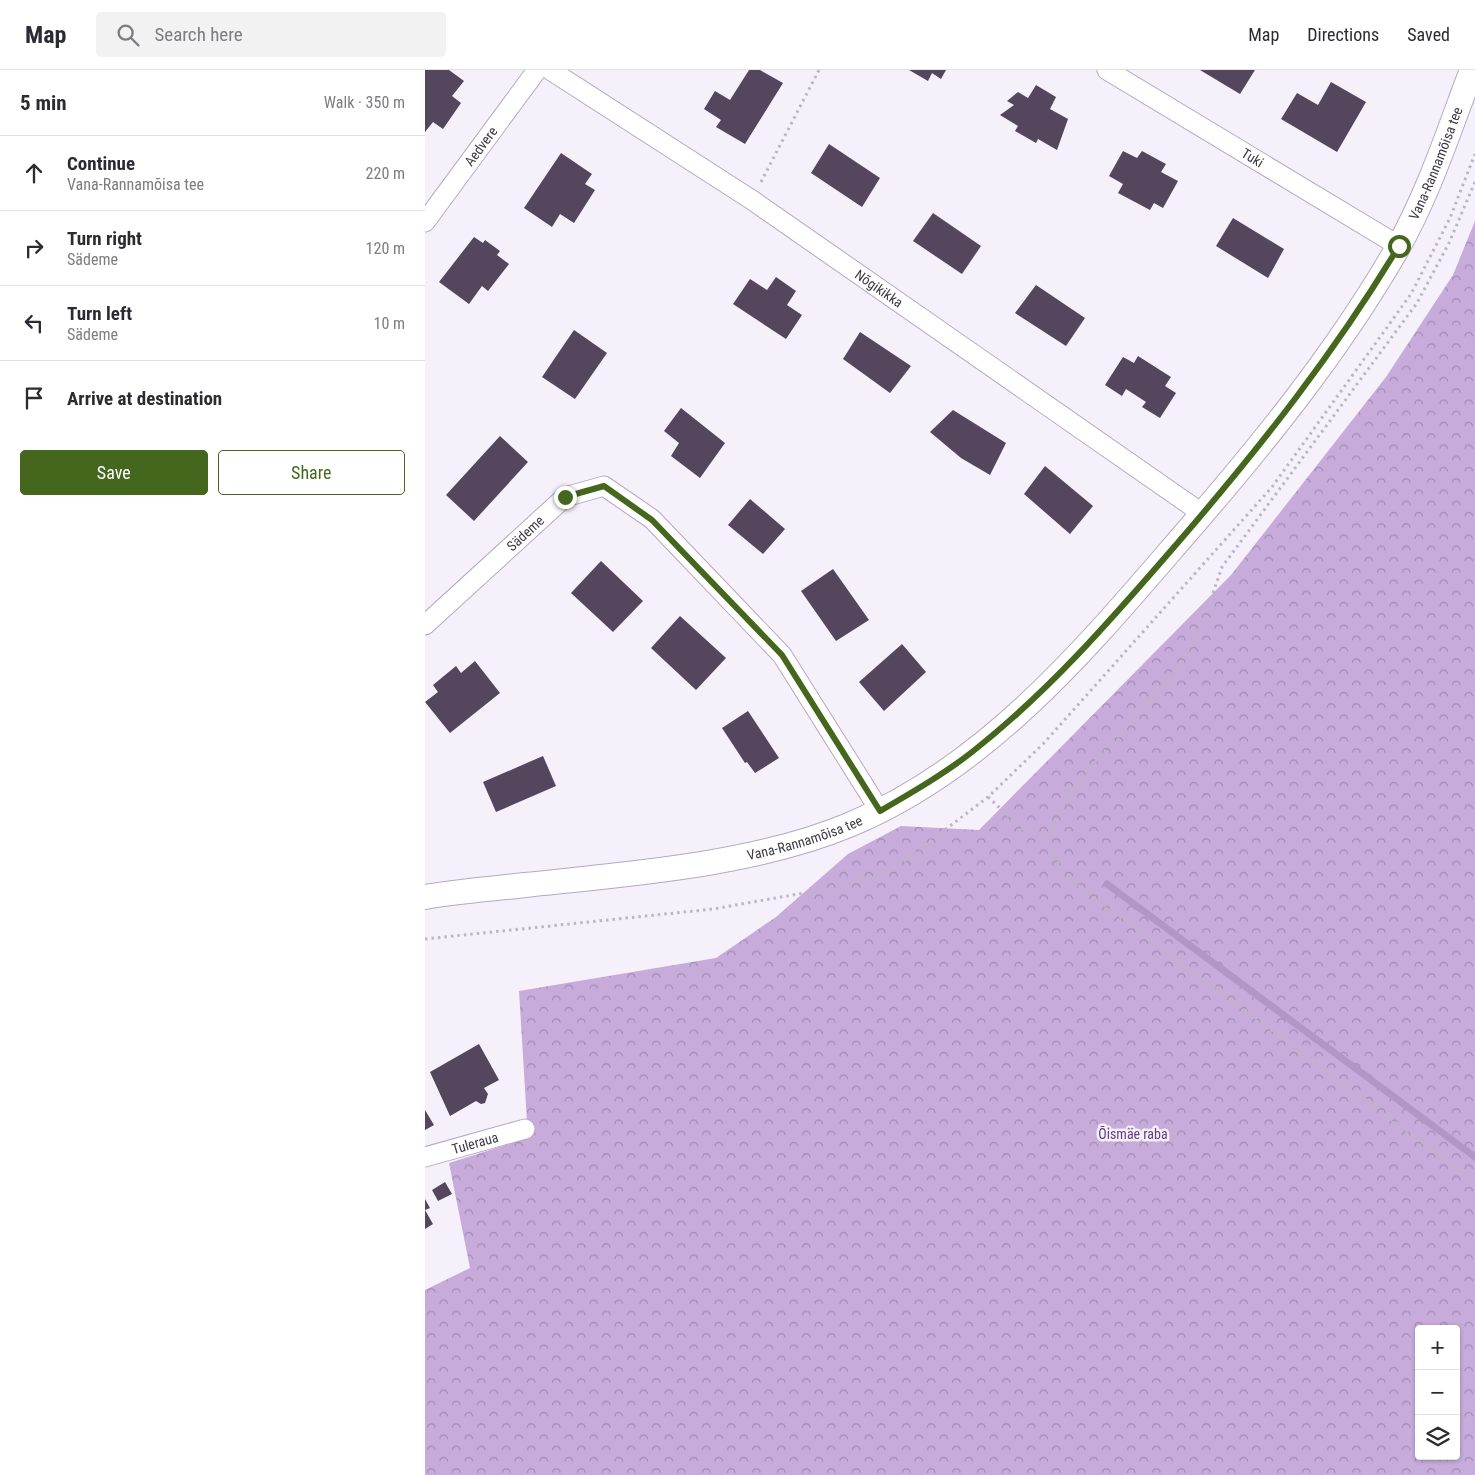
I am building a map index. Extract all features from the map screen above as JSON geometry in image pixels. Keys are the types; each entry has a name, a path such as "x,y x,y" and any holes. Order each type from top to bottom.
{"street":[{"name":"Aedvere","path":"425,222 537,70"},
{"name":"Nõgikikka","path":"550,70 752,200 1203,514"},
{"name":"Tuki","path":"1107,70 1399,246"},
{"name":"Vana-Rannamõisa tee","path":"425,897 630,874 706,862 806,840 847,826 880,811 971,753 1026,707 1098,635 1203,514 1308,385 1367,300 1399,246 1428,185 1472,70"},
{"name":"Sädeme","path":"425,625 565,497 604,486 652,520 782,655 880,811"},
{"name":"Tuleraua","path":"425,1157 525,1129"}],"path":[{"path":"752,200 819,70"},
{"path":"425,939 713,909 844,886 899,865 988,797 1044,743 1272,487 1411,294 1450,218 1475,154"},
{"path":"1475,182 1449,243 1417,303 1222,567 1198,636 1169,679 1073,787 1058,814 1051,837 1053,852 1063,874 1475,1182"},
{"path":"988,797 1024,830 1051,837"}],"green space":[{"name":"Õismäe raba","path":"1475,221 1475,1475 425,1475 425,1290 470,1268 449,1163 528,1138 519,991 716,958 776,917 848,854 901,826 979,830 1231,575 1386,377 1453,275"}],"building":[{"path":"425,70 449,70 464,81 452,96 461,103 443,129 433,122 425,132"},
{"path":"749,70 760,70 783,83 745,144 716,127 721,120 704,109 715,91 730,100"},
{"path":"909,70 946,70 941,79 932,73 928,81"},
{"path":"1200,70 1255,70 1240,94"},
{"path":"1331,82 1366,102 1337,152 1281,119 1297,93 1318,105"},
{"path":"1036,85 1056,97 1050,109 1068,119 1057,150 1038,139 1036,143 1015,131 1018,126 1000,115 1014,105 1007,101 1018,92 1028,98"},
{"path":"829,144 880,178 862,207 811,173"},
{"path":"1123,151 1137,158 1142,151 1166,164 1161,172 1178,181 1163,208 1154,203 1150,210 1118,193 1123,184 1109,176"},
{"path":"561,153 592,174 585,184 595,190 574,223 560,214 552,227 524,208"},
{"path":"933,213 981,246 962,274 913,241"},
{"path":"1233,218 1284,249 1268,278 1216,246"},
{"path":"474,237 483,243 485,240 500,251 497,255 509,264 488,291 482,286 469,304 439,282"},
{"path":"776,277 796,291 787,305 802,315 786,339 733,304 750,279 767,290"},
{"path":"1036,285 1085,318 1066,346 1015,313"},
{"path":"574,330 607,353 575,399 542,377"},
{"path":"860,332 911,366 890,393 843,359"},
{"path":"1138,356 1171,377 1165,386 1176,393 1160,418 1142,407 1146,402 1126,389 1122,396 1105,385 1123,357 1134,363"},
{"path":"681,408 725,443 700,478 671,456 679,443 664,431"},
{"path":"953,410 1006,443 990,475 961,458 930,432"},
{"path":"500,436 528,462 474,521 446,495"},
{"path":"1045,466 1093,506 1070,534 1024,494"},
{"path":"750,499 785,529 763,554 728,525"},
{"path":"601,561 643,601 613,632 571,593"},
{"path":"833,569 869,620 836,641 801,591"},
{"path":"680,616 726,658 696,690 651,648"},
{"path":"902,644 926,672 884,711 859,682"},
{"path":"475,661 500,693 450,733 425,702 438,692 433,685 456,666 461,673"},
{"path":"748,711 779,758 755,773 747,762 745,763 722,728"},
{"path":"543,756 556,786 496,812 483,782"},
{"path":"479,1044 499,1080 484,1088 488,1094 485,1103 481,1104 476,1101 450,1116 430,1072"},
{"path":"425,1110 434,1125 425,1130"},
{"path":"445,1182 452,1194 438,1201 432,1190"},
{"path":"425,1199 430,1208 425,1210"},
{"path":"425,1210 433,1224 425,1229"}],"waterway":[{"path":"1107,884 1475,1157"}],"route":[{"path":"565,497 604,486 652,520 782,655 880,811 971,753 1026,707 1098,635 1203,514 1308,385 1367,300 1399,246"}]}
